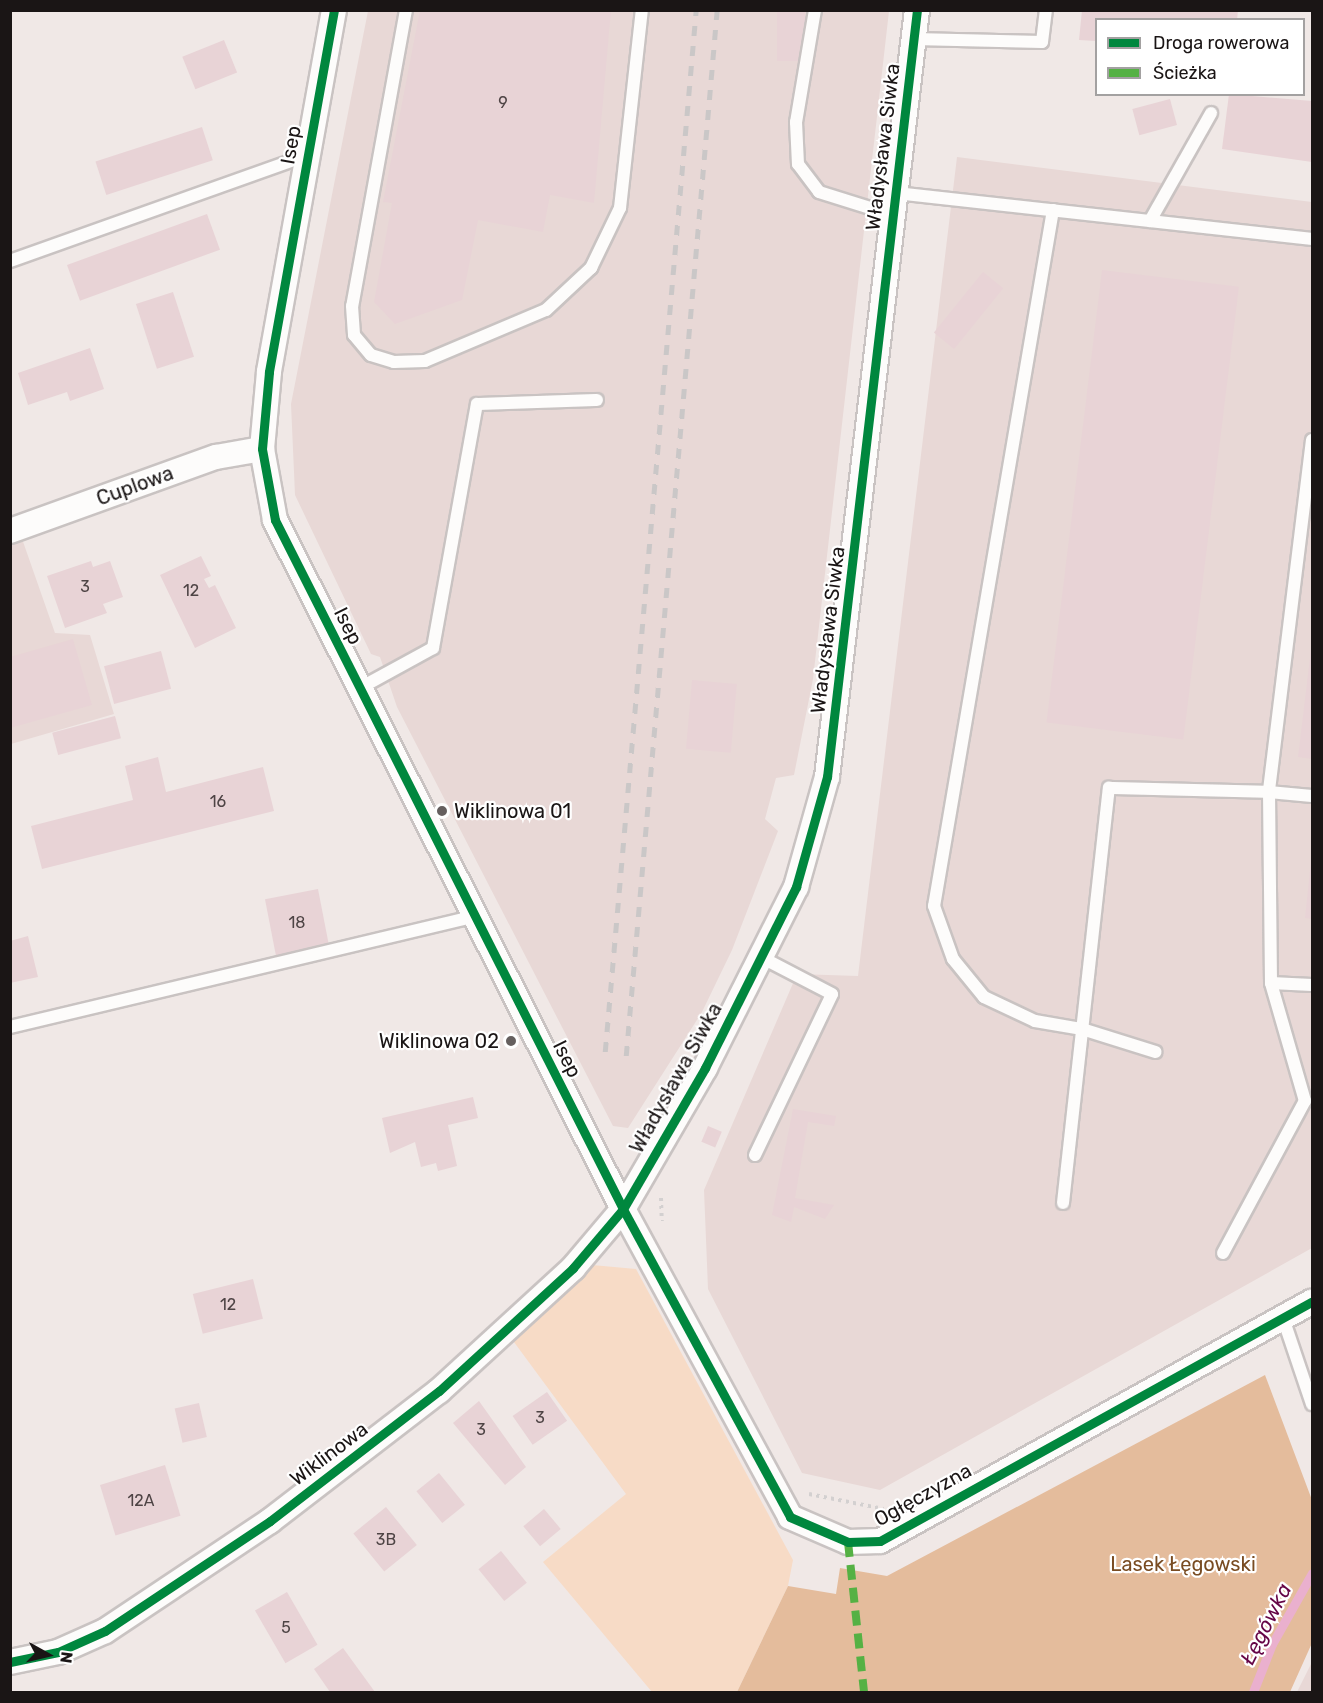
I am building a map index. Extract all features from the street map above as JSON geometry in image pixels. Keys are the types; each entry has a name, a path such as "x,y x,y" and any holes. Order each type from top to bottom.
{"street":[{"name":"Isep","path":"334,10 269,372 262,449 275,520 623,1209"},
{"name":"Władysława Siwka","path":"623,1209 705,1068 796,887 827,777 917,10"},
{"name":"Cuplowa","path":"10,531 216,457 262,449"},
{"name":"Ogłęczyzna","path":"623,1209 790,1517 848,1542 880,1541 1312,1302"},
{"name":"Wiklinowa","path":"10,1662 58,1652 105,1631 270,1521 439,1392 573,1268 623,1209"}],"lane":[{"path":"406,10 352,306 354,335 371,355 394,362 425,361 546,310 591,268 620,208 642,10"},
{"path":"815,10 796,122 798,164 819,192 855,208 895,204 1053,210 1312,239"},
{"path":"914,39 1042,42 1046,10"},
{"path":"1150,221 1210,113"},
{"path":"10,261 307,155"},
{"path":"1053,210 934,906 953,959 984,997 1035,1022 1082,1029 1156,1052"},
{"path":"360,688 433,648 477,404 597,400"},
{"path":"1223,1253 1309,1102 1271,983 1269,792 1312,440"},
{"path":"1063,1203 1109,788 1269,792 1312,796"},
{"path":"10,1027 475,916"},
{"path":"755,1155 832,994 761,957"},
{"path":"1271,983 1312,985"},
{"path":"1283,1318 1312,1404"}],"shaded area":[{"path":"368,11 889,11 813,679 794,775 776,778 765,819 778,831 732,950 702,1012 628,1128 613,1126 397,707 380,657 371,654 295,495 291,404"},
{"path":"957,157 1312,202 1312,1248 880,1490 802,1473 708,1289 704,1190 797,974 858,976"},
{"path":"20,533 55,633 90,635 114,714 11,744 10,537"},
{"path":"592,1265 636,1269 793,1560 788,1586 737,1692 652,1692 543,1562 626,1494 511,1338"},
{"path":"1312,1662 1312,1692 1297,1692"}],"green space":[{"name":"Lasek Łęgowski","path":"1265,1375 1312,1500 1312,1643 1290,1692 737,1692 788,1586 836,1594 840,1568 887,1576"}],"building":[{"path":"420,10 611,10 594,203 550,195 543,232 478,220 462,300 395,324 374,302 392,203 383,202"},
{"path":"777,10 805,10 805,61 777,61"},
{"path":"1082,10 1238,10 1237,18 1095,18 1095,41 1079,40"},
{"path":"224,40 237,72 195,89 182,57"},
{"path":"1229,96 1312,101 1312,162 1222,149"},
{"path":"1170,99 1177,125 1139,135 1132,109"},
{"path":"202,127 213,160 106,195 95,162"},
{"path":"207,214 220,250 80,301 67,265"},
{"path":"1102,270 1239,287 1183,739 1046,723"},
{"path":"983,272 1003,288 954,349 934,333"},
{"path":"173,292 194,357 157,369 136,304"},
{"path":"90,348 104,389 70,401 67,392 28,405 18,373"},
{"path":"201,556 211,576 204,579 209,588 215,585 236,628 195,648 160,575"},
{"path":"91,561 93,567 110,561 123,597 103,604 107,613 65,628 47,576"},
{"path":"73,639 92,705 10,728 10,657"},
{"path":"1312,649 1312,759 1298,757"},
{"path":"161,651 171,689 114,704 104,666"},
{"path":"692,680 737,684 731,753 686,749"},
{"path":"115,716 121,738 58,755 52,733"},
{"path":"158,757 166,792 263,767 274,811 42,869 31,826 133,800 125,766"},
{"path":"1312,861 1312,919 1305,918"},
{"path":"318,889 329,946 276,956 265,899"},
{"path":"28,936 38,977 10,983 10,941"},
{"path":"473,1097 478,1118 448,1125 457,1166 438,1171 436,1163 421,1167 415,1142 390,1153 382,1118"},
{"path":"793,1109 836,1116 834,1126 808,1122 795,1198 834,1205 825,1219 794,1207 791,1222 772,1215"},
{"path":"708,1126 722,1132 715,1148 701,1142"},
{"path":"253,1279 263,1319 203,1334 193,1294"},
{"path":"547,1392 567,1421 533,1445 513,1416"},
{"path":"479,1401 526,1467 505,1485 453,1423"},
{"path":"199,1403 207,1437 183,1443 175,1409"},
{"path":"165,1465 180,1516 115,1536 100,1485"},
{"path":"439,1473 465,1505 442,1523 416,1491"},
{"path":"386,1507 417,1545 384,1572 353,1533"},
{"path":"544,1509 561,1529 540,1546 523,1526"},
{"path":"501,1551 527,1583 504,1601 478,1569"},
{"path":"287,1592 318,1645 285,1663 255,1610"},
{"path":"343,1648 375,1692 330,1692 314,1669"}],"waterway":[{"name":"Łęgówka","path":"1253,1692 1272,1644 1312,1573"}],"railway":[{"path":"605,1052 696,10"},
{"path":"626,1056 717,10"}],"marked path":[{"path":"848,1542 864,1692"}],"cycle path":[{"path":"334,10 269,372 262,449 275,520 623,1209 790,1517 848,1542 880,1541 1312,1302"},
{"path":"10,1662 58,1652 105,1631 270,1521 439,1391 573,1268 623,1209 705,1068 796,887 827,777 917,10"}],"place":[{"name":"Wiklinowa 01","path":"442,811"},
{"name":"Wiklinowa 02","path":"511,1041"}]}
